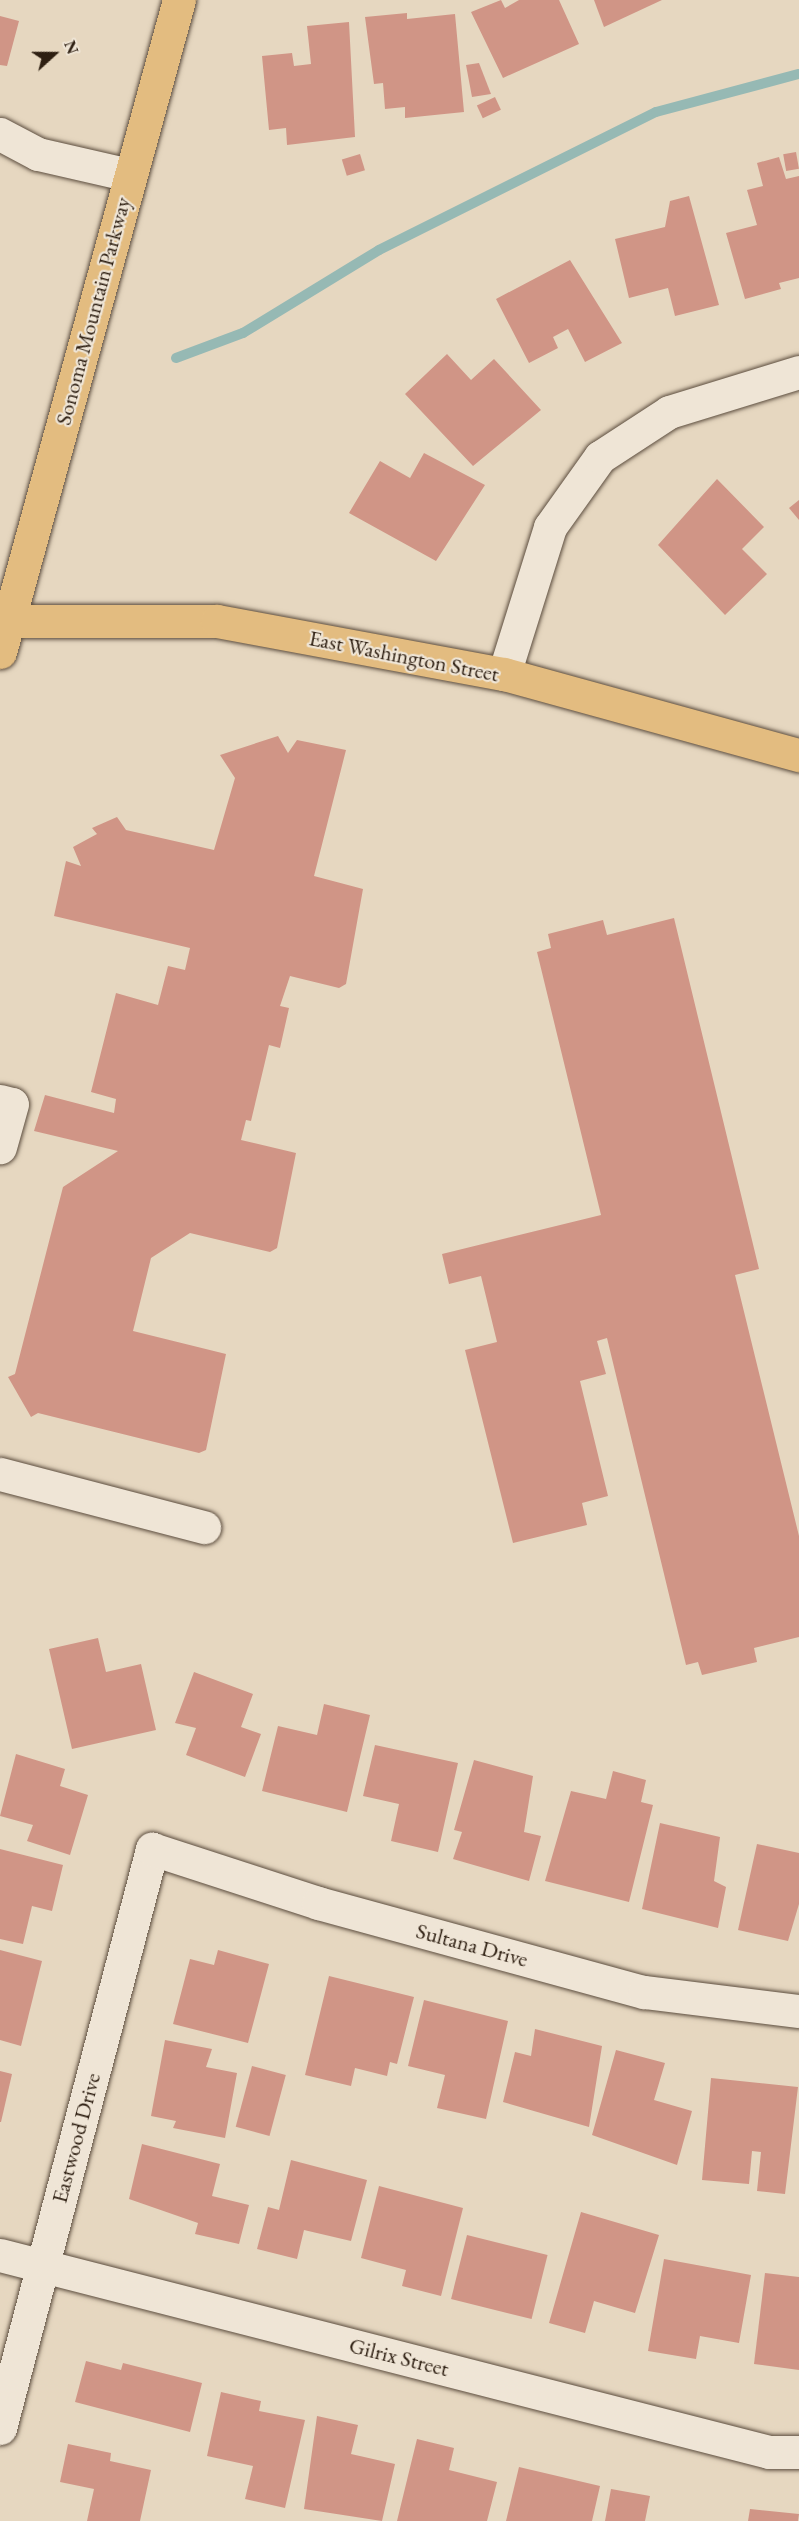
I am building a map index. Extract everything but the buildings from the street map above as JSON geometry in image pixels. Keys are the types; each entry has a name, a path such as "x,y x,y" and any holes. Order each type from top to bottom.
{"main road":[{"name":"Sonoma Mountain Parkway","path":"3,631 179,0"},
{"name":"East Washington Street","path":"3,631 217,621 504,674 799,755"}],"street":[{"path":"0,134 38,154 130,175"},
{"path":"504,674 550,527 600,457 669,412 799,372"},
{"path":"0,1101 12,1104 0,1147"},
{"path":"0,1474 204,1527"},
{"name":"Sultana Drive","path":"152,1849 318,1904 644,1992 799,2011"},
{"name":"Eastwood Drive","path":"0,2428 152,1849"},
{"name":"Gilrix Street","path":"0,2255 757,2449 799,2452"}],"waterway":[{"path":"176,358 243,333 379,250 656,112 799,74"}]}
